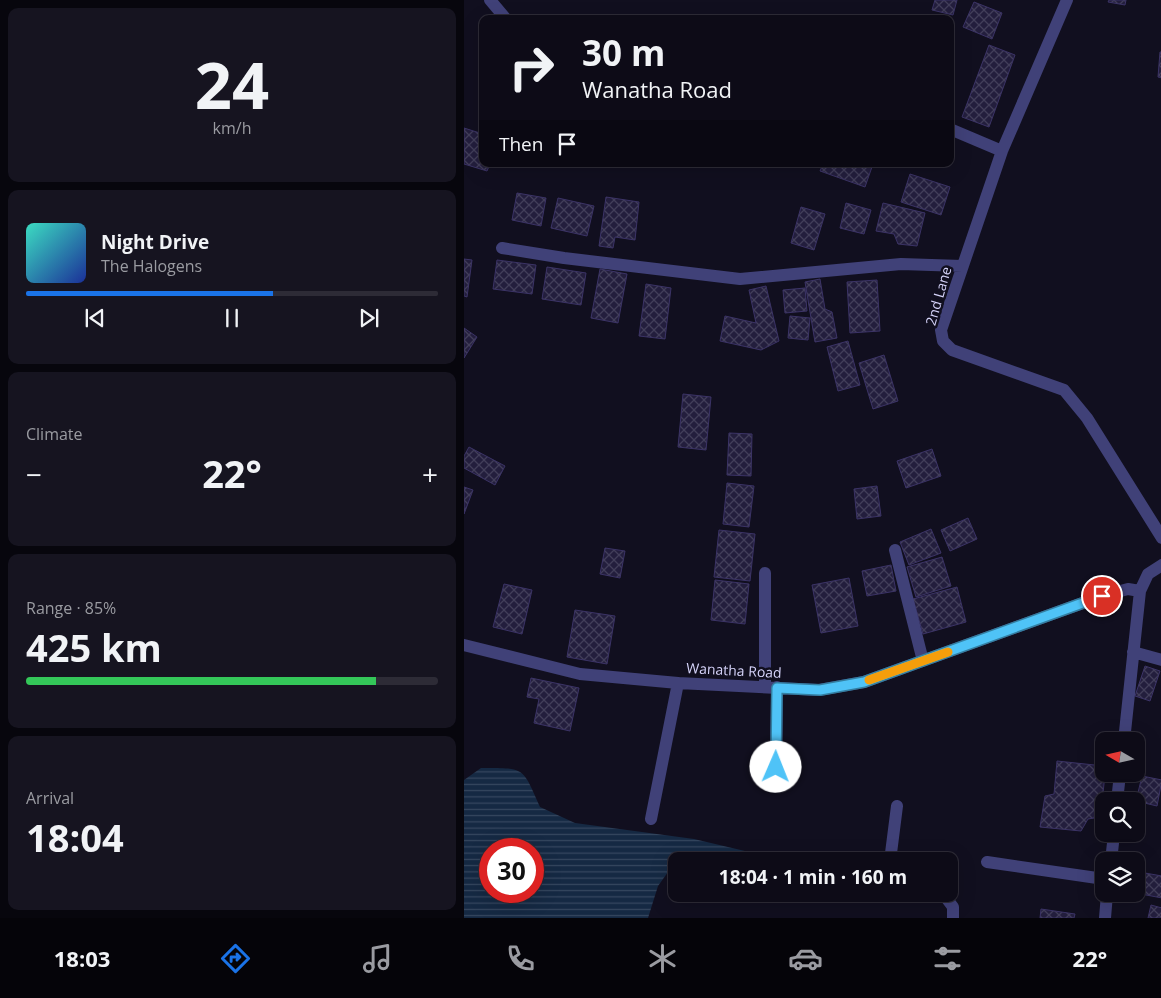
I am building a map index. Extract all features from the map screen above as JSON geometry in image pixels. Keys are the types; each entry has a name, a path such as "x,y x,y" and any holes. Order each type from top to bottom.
{"street":[{"path":"490,0 503,15"},
{"name":"2nd Lane","path":"1067,0 1002,151 941,330 943,341 952,350 1064,390 1087,418 1161,538"},
{"path":"954,131 1002,151"},
{"path":"502,248 564,258 740,279 901,264 962,266"},
{"path":"895,550 923,662"},
{"path":"1125,732 1140,591 1148,574 1161,564"},
{"path":"765,573 776,767"},
{"path":"1148,574 1161,578"},
{"name":"Wanatha Road","path":"464,645 580,674 678,683 820,690 864,682 1102,596 1128,589 1140,591"},
{"path":"1134,652 1161,660"},
{"path":"651,818 678,683"},
{"path":"891,852 897,806"},
{"path":"987,862 1095,878"},
{"path":"949,902 953,907 953,918"},
{"path":"1105,918 1106,902"}],"water":[{"path":"481,768 507,768 521,772 530,784 540,807 575,823 694,839 749,852 668,852 668,872 658,886 648,918 464,918 464,780"}],"building":[{"path":"935,0 957,0 953,15 932,10"},
{"path":"1109,0 1126,0 1125,5 1108,2"},
{"path":"974,2 1002,13 992,39 963,27"},
{"path":"989,45 1015,55 989,127 962,117"},
{"path":"1160,52 1162,52 1162,78 1158,77"},
{"path":"464,128 479,133 479,167 489,167 487,171 464,164"},
{"path":"822,167 872,167 865,187 820,171"},
{"path":"910,174 950,187 941,215 901,202"},
{"path":"517,193 546,198 541,226 512,220"},
{"path":"606,197 639,202 635,240 615,237 613,248 599,246"},
{"path":"558,198 594,206 587,236 551,228"},
{"path":"846,203 871,210 864,234 840,228"},
{"path":"883,203 925,213 917,246 898,244 894,234 876,231"},
{"path":"801,207 825,214 814,250 791,243"},
{"path":"464,259 472,260 467,297 464,296"},
{"path":"497,260 536,265 532,294 493,289"},
{"path":"547,267 586,273 581,305 542,299"},
{"path":"600,269 627,274 618,323 591,318"},
{"path":"820,279 825,309 832,312 837,338 815,342 805,282"},
{"path":"877,280 880,331 850,333 847,282"},
{"path":"646,284 671,288 665,339 639,336"},
{"path":"766,286 779,341 761,350 720,341 725,316 756,323 749,290"},
{"path":"805,288 807,311 785,313 783,290"},
{"path":"790,316 810,318 808,340 788,338"},
{"path":"464,328 477,337 464,358"},
{"path":"848,341 860,385 838,391 827,347"},
{"path":"884,355 898,401 873,409 859,363"},
{"path":"683,394 711,397 706,450 678,447"},
{"path":"729,433 752,434 751,476 727,475"},
{"path":"469,447 505,466 495,485 464,468 464,456"},
{"path":"932,449 941,476 906,488 897,461"},
{"path":"727,483 754,486 749,527 723,524"},
{"path":"877,486 881,516 857,519 854,489"},
{"path":"464,487 473,490 464,514"},
{"path":"968,518 977,539 950,551 941,530"},
{"path":"931,529 941,553 909,565 900,542"},
{"path":"719,530 755,534 750,581 714,577"},
{"path":"605,548 625,551 620,578 600,574"},
{"path":"942,557 951,586 916,597 907,567"},
{"path":"891,565 896,591 867,596 862,571"},
{"path":"849,578 858,626 821,633 812,585"},
{"path":"715,580 749,584 745,624 711,620"},
{"path":"504,584 532,590 522,634 493,627"},
{"path":"957,587 966,622 923,634 913,599"},
{"path":"575,610 615,616 607,664 567,657"},
{"path":"1145,666 1160,671 1150,701 1135,696"},
{"path":"531,678 579,688 570,731 534,723 539,699 527,697"},
{"path":"1057,761 1095,765 1095,782 1104,782 1103,792 1095,792 1094,818 1088,819 1081,831 1040,827 1045,796 1054,794"},
{"path":"1145,777 1162,780 1157,806 1145,803 1145,792 1138,792 1141,782 1145,782"},
{"path":"1145,873 1162,876 1162,898 1145,895"},
{"path":"1151,905 1162,908 1162,918 1148,918"},
{"path":"1041,909 1075,914 1074,918 1040,918"}],"slow traffic":[{"path":"869,680 948,652"}],"route":[{"path":"776,767 777,688 820,690 864,682 1102,596"}]}
